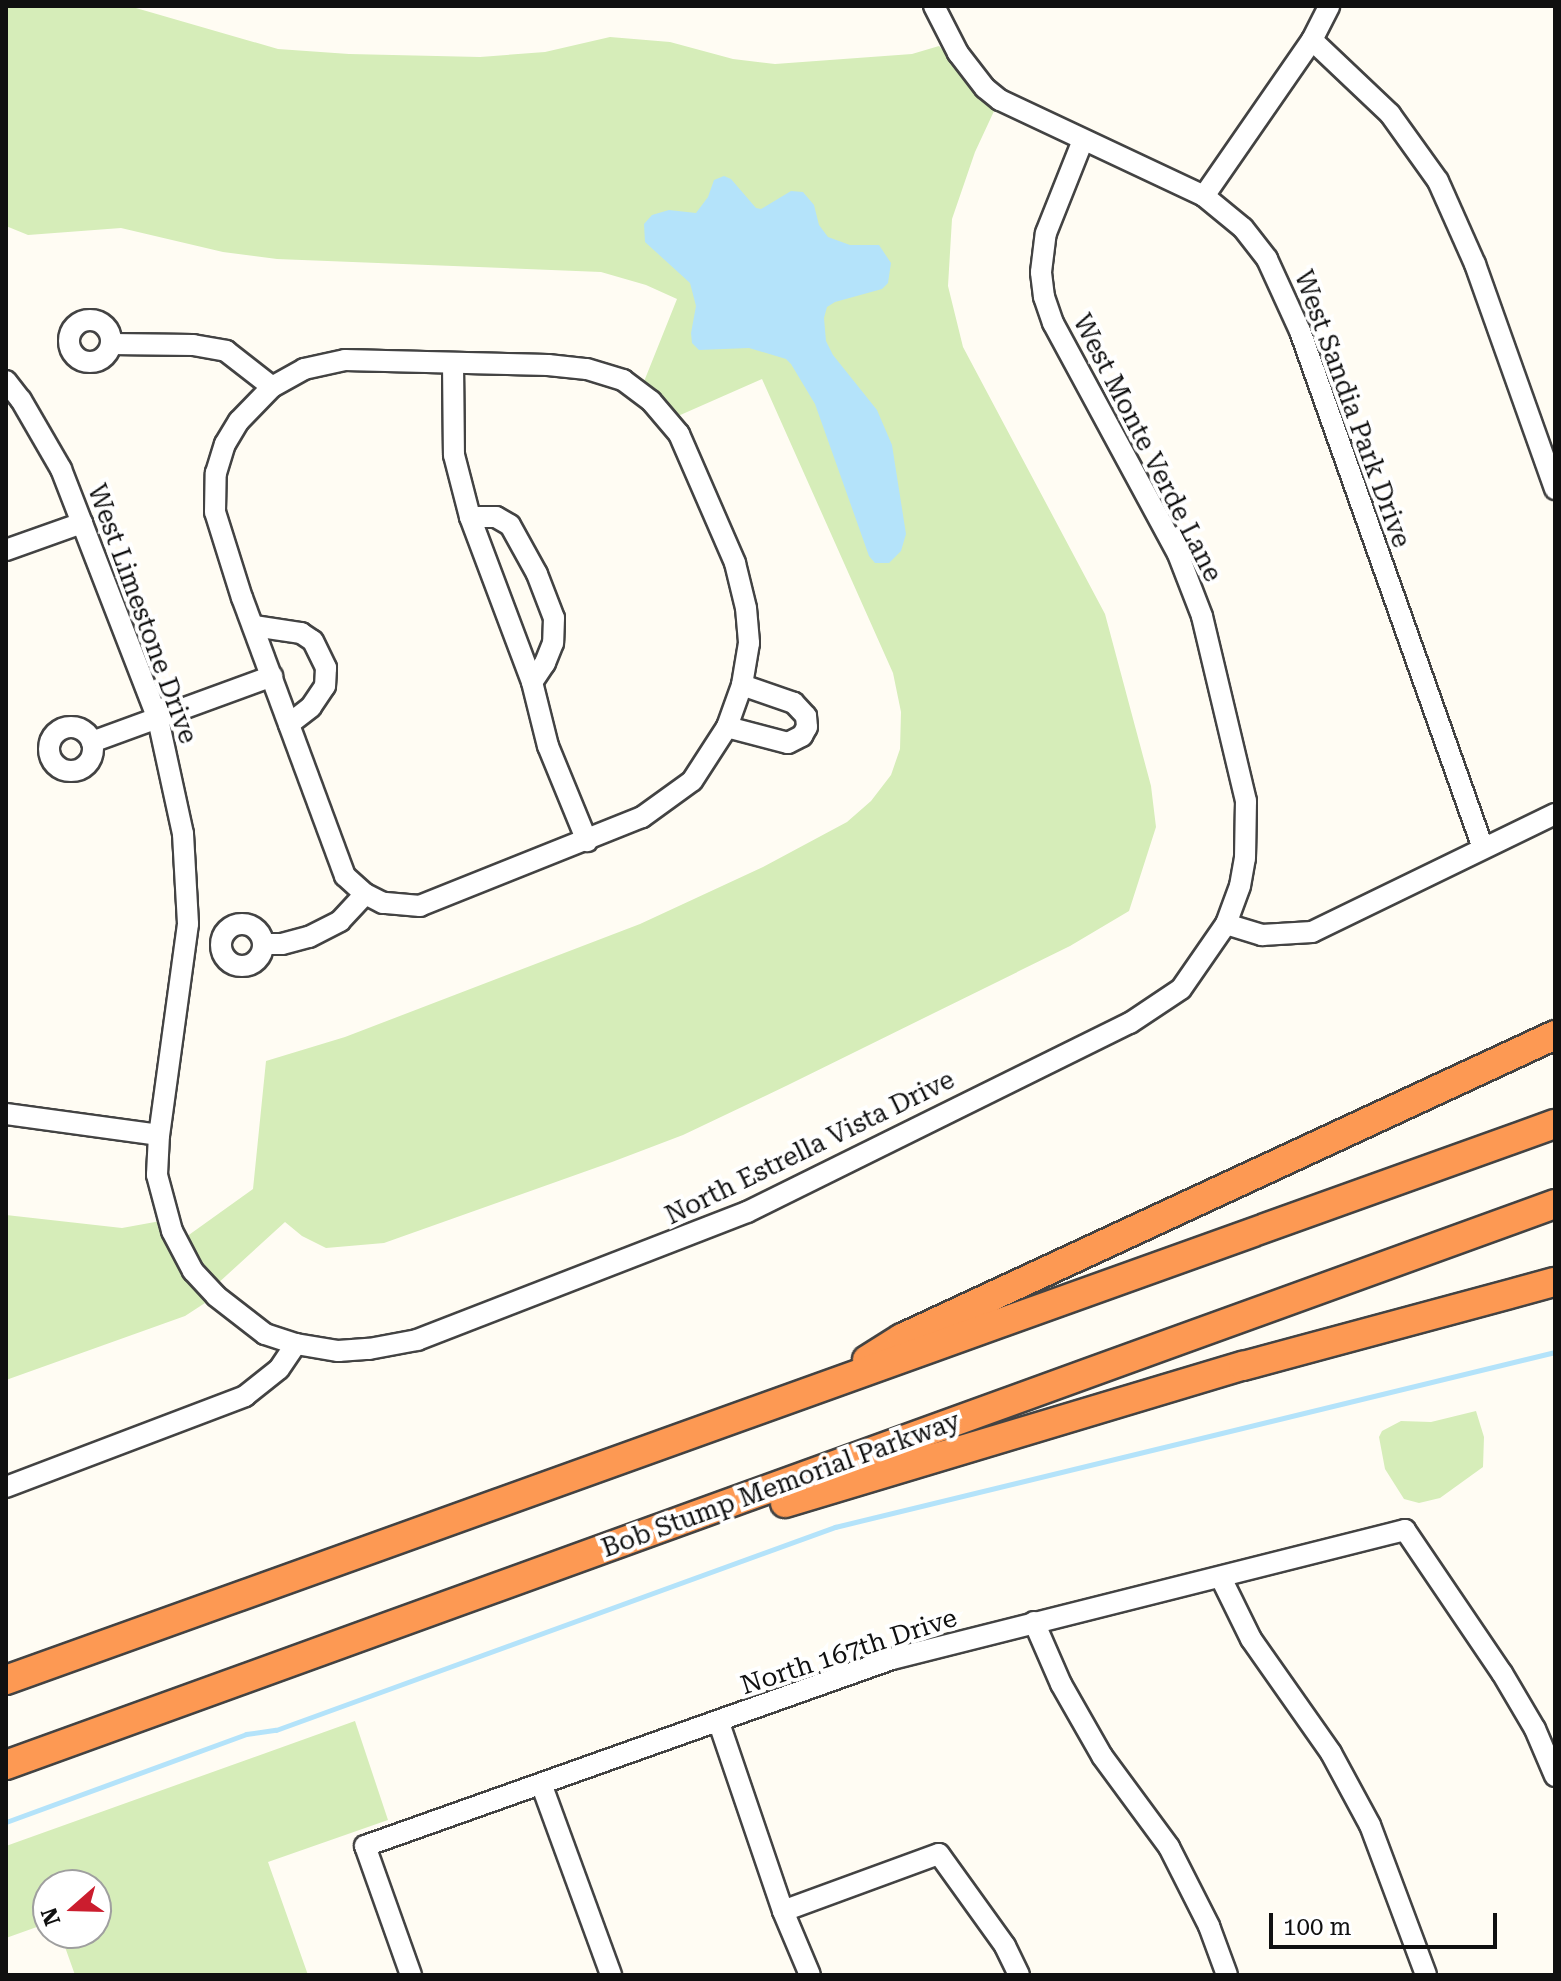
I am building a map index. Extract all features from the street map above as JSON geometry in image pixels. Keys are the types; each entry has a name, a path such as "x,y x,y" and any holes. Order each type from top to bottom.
{"highway":[{"path":"826,1387 902,1338 1555,1035"},
{"path":"6,1680 1555,1124"},
{"name":"Bob Stump Memorial Parkway","path":"6,1765 1555,1204"},
{"path":"433,1609 539,1589 745,1516 918,1461 1243,1366 1555,1282"}],"street":[{"name":"West Sandia Park Drive","path":"934,6 958,53 985,88 1018,110 1171,178 1204,196 1243,228 1267,259 1286,294 1483,848"},
{"path":"1204,196 1312,40 1329,6"},
{"path":"1312,40 1390,114 1438,181 1475,264 1555,489"},
{"name":"West Monte Verde Lane","path":"1083,140 1046,233 1041,272 1044,297 1053,323 1178,554 1202,616 1246,801 1245,858 1240,886 1226,924"},
{"path":"111,344 193,345 226,351 272,387"},
{"path":"345,360 587,369 623,380 666,416 679,434 735,563 746,608 744,676 727,727 707,762 673,796 642,817 420,906 383,903 365,894 345,876 220,534 215,512 216,473 225,444 239,421 272,387 304,369 345,360"},
{"path":"453,363 454,455 470,517 532,682 548,746 587,841"},
{"name":"West Limestone Drive","path":"6,381 21,400 61,469 158,719 183,834 188,924 159,1135 157,1175 165,1214 193,1271 239,1316 265,1334 296,1344"},
{"path":"470,517 496,517 510,525 537,574 554,618 553,643 545,663 532,682"},
{"path":"6,550 82,523"},
{"path":"254,626 301,633 313,641 326,668 325,686 311,707 289,724"},
{"path":"92,742 272,676"},
{"path":"727,727 788,743 802,736 807,727 806,716 794,703 744,676"},
{"path":"1226,924 1262,935 1312,932 1555,814"},
{"path":"263,944 282,944 309,937 340,921 365,894"},
{"name":"North Estrella Vista Drive","path":"296,1344 338,1351 417,1340 747,1212 1160,1006 1181,989 1226,924"},
{"path":"6,1114 159,1135"},
{"path":"6,1487 245,1396 279,1369 296,1344"},
{"name":"North 167th Drive","path":"411,1975 365,1846 542,1786 892,1659 1405,1530 1502,1673 1535,1729 1555,1776"},
{"path":"1221,1578 1251,1639 1331,1753 1370,1825 1426,1975"},
{"path":"1034,1622 1061,1684 1102,1756 1169,1847 1209,1926 1227,1975"},
{"path":"719,1723 783,1911 810,1975"},
{"path":"542,1786 611,1975"},
{"path":"783,1911 939,1854 1005,1946 1019,1975"}],"green space":[{"path":"6,6 129,6 278,49 349,54 480,57 545,52 610,37 670,42 733,59 775,64 912,54 939,46 995,109 975,152 952,219 948,286 963,347 1105,614 1151,786 1156,827 1129,911 1070,946 788,1085 683,1135 612,1162 384,1243 326,1248 302,1236 285,1222 216,1285 205,1303 185,1316 6,1380 6,1215 122,1228 177,1218 186,1237 253,1189 266,1061 345,1037 640,924 763,867 847,822 871,801 891,775 900,749 901,712 893,673 762,379 678,416 667,402 643,384 677,299 646,285 601,272 277,259 223,252 121,228 28,235 6,226"},
{"path":"1476,1411 1484,1437 1483,1467 1440,1498 1419,1503 1404,1499 1385,1469 1379,1437 1382,1431 1401,1421 1431,1422"},
{"path":"355,1721 388,1820 268,1862 308,1975 75,1975 66,1949 112,1949 112,1869 32,1869 32,1929 6,1938 6,1846"}],"water":[{"path":"724,176 731,179 756,208 761,209 791,191 803,192 814,205 819,225 828,237 850,245 879,245 891,263 888,283 882,289 835,302 827,307 824,318 826,341 833,355 877,410 892,445 906,534 901,551 889,563 875,563 869,556 815,404 791,364 786,359 749,348 699,350 692,343 696,306 690,283 645,242 644,224 652,215 669,210 696,213 708,197 714,180"}],"waterway":[{"path":"6,1822 246,1734 276,1730 835,1527 1555,1352"}]}
